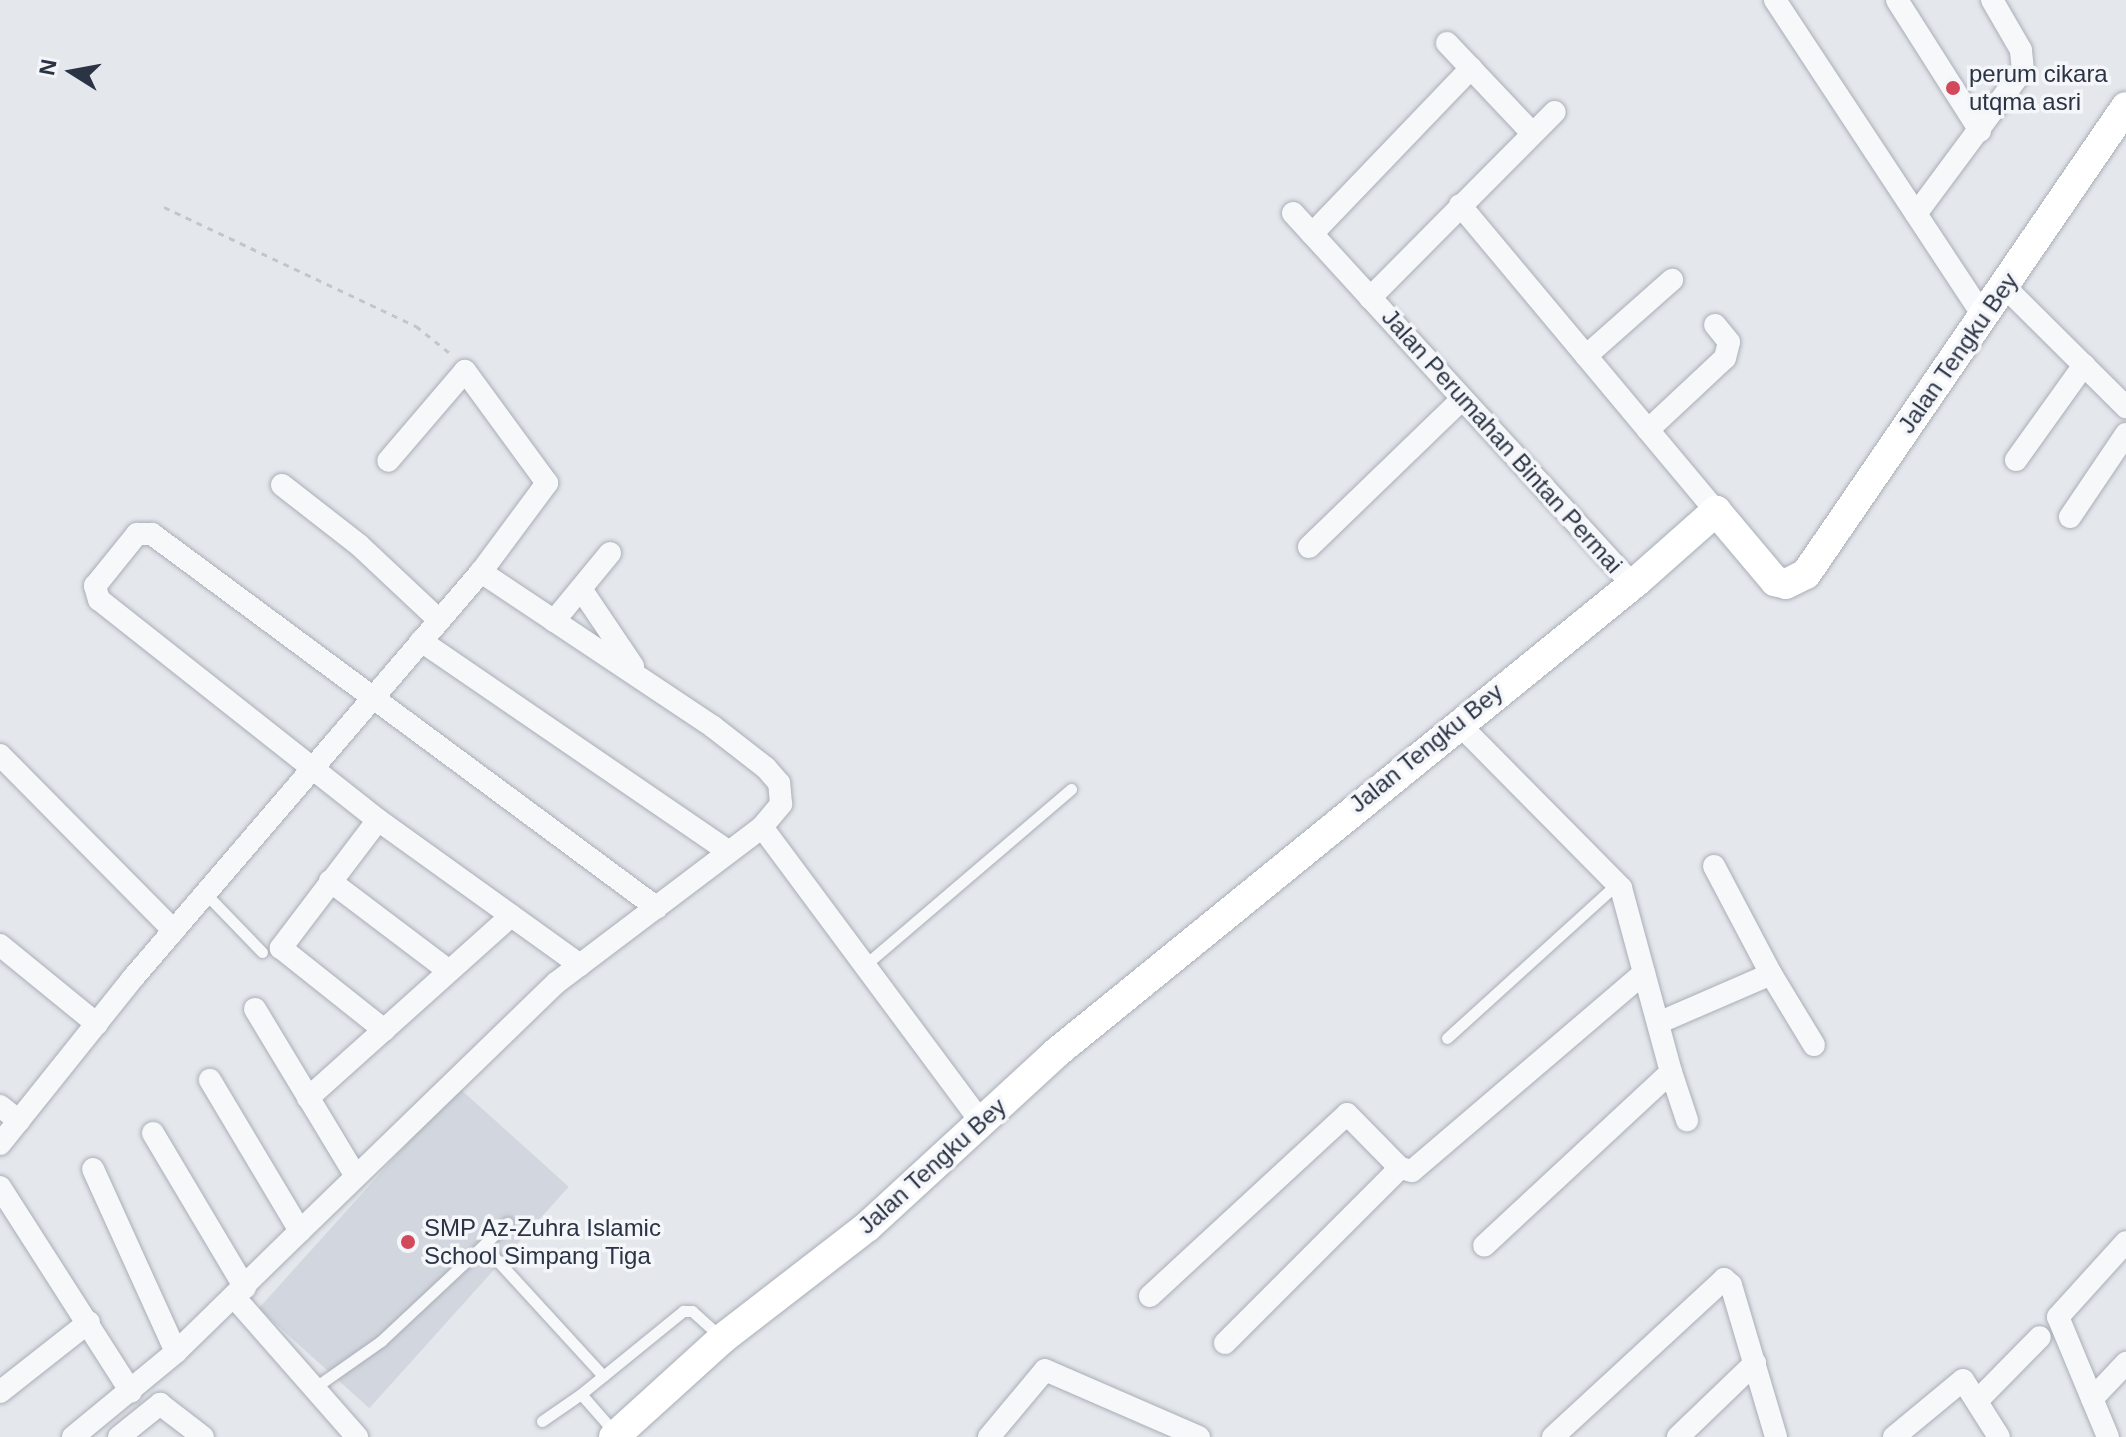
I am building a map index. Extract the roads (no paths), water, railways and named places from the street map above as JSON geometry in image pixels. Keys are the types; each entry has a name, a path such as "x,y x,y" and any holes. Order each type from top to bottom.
{"main road":[{"name":"Jalan Tengku Bey","path":"616,1436 722,1339 867,1227 1056,1053 1458,723 1633,585 1716,511 1775,581 1786,584 1806,574 2126,107"}],"street":[{"path":"1775,0 1983,316"},
{"path":"1897,0 1980,131"},
{"path":"1916,214 2023,70 2021,50 1992,0"},
{"path":"1447,43 1532,133"},
{"path":"1312,234 1471,68"},
{"name":"Jalan Perumahan Bintan Permai","path":"1370,298 1555,112"},
{"path":"1460,205 1716,511"},
{"name":"Jalan Perumahan Bintan Permai","path":"1293,213 1633,585"},
{"path":"1586,356 1672,280"},
{"path":"2004,286 2126,407"},
{"path":"1648,430 1725,358 1729,342 1715,325"},
{"path":"2016,460 2084,365"},
{"path":"0,1144 205,893 481,572 547,483 465,371 388,461"},
{"path":"1309,547 1461,400"},
{"path":"2070,517 2126,434"},
{"path":"282,485 359,545 439,620"},
{"path":"580,965 378,820 96,597 95,586 137,534 152,534 657,908"},
{"path":"554,621 610,553"},
{"path":"73,1437 131,1392 240,1293 355,1175 494,1040 580,965 762,827 781,804 779,783 744,751 638,674 481,572"},
{"path":"581,589 638,674"},
{"path":"421,641 729,852"},
{"path":"1458,723 1617,884 1687,1120"},
{"path":"0,755 174,931"},
{"path":"378,820 281,948 384,1030"},
{"path":"762,827 981,1122"},
{"path":"1714,866 1771,974 1814,1045"},
{"path":"330,881 449,971"},
{"path":"308,1098 511,916"},
{"path":"0,945 97,1024"},
{"path":"1150,1296 1347,1114 1400,1168 1412,1171 1644,973"},
{"path":"1658,1023 1771,974"},
{"path":"255,1009 355,1175"},
{"path":"1484,1246 1671,1072"},
{"path":"210,1080 300,1231"},
{"path":"0,1106 19,1121"},
{"path":"153,1133 240,1293 314,1388 357,1437"},
{"path":"1225,1343 1400,1168"},
{"path":"93,1169 176,1352"},
{"path":"0,1187 131,1392"},
{"path":"2108,1437 2058,1317 2126,1242"},
{"path":"1553,1437 1721,1279 1731,1285 1776,1437"},
{"path":"0,1392 89,1322"},
{"path":"1978,1400 2040,1337"},
{"path":"1678,1437 1755,1363"},
{"path":"2092,1399 2126,1363"},
{"path":"991,1436 1045,1370 1199,1437"},
{"path":"1894,1437 1959,1380 1968,1381 1999,1437"},
{"path":"119,1437 160,1404 203,1437"}],"lane":[{"path":"865,965 1071,789"},
{"path":"1447,1038 1617,884"},
{"path":"205,893 262,952"},
{"path":"314,1388 381,1341 485,1247 507,1223"},
{"path":"485,1247 603,1376"},
{"path":"542,1421 581,1394 683,1311 692,1311 722,1339"},
{"path":"581,1394 616,1436"}],"place":[{"name":"perum cikara utqma asri","path":"1953,88"},
{"name":"SMP Az-Zuhra Islamic School Simpang Tiga","path":"408,1242"}]}
